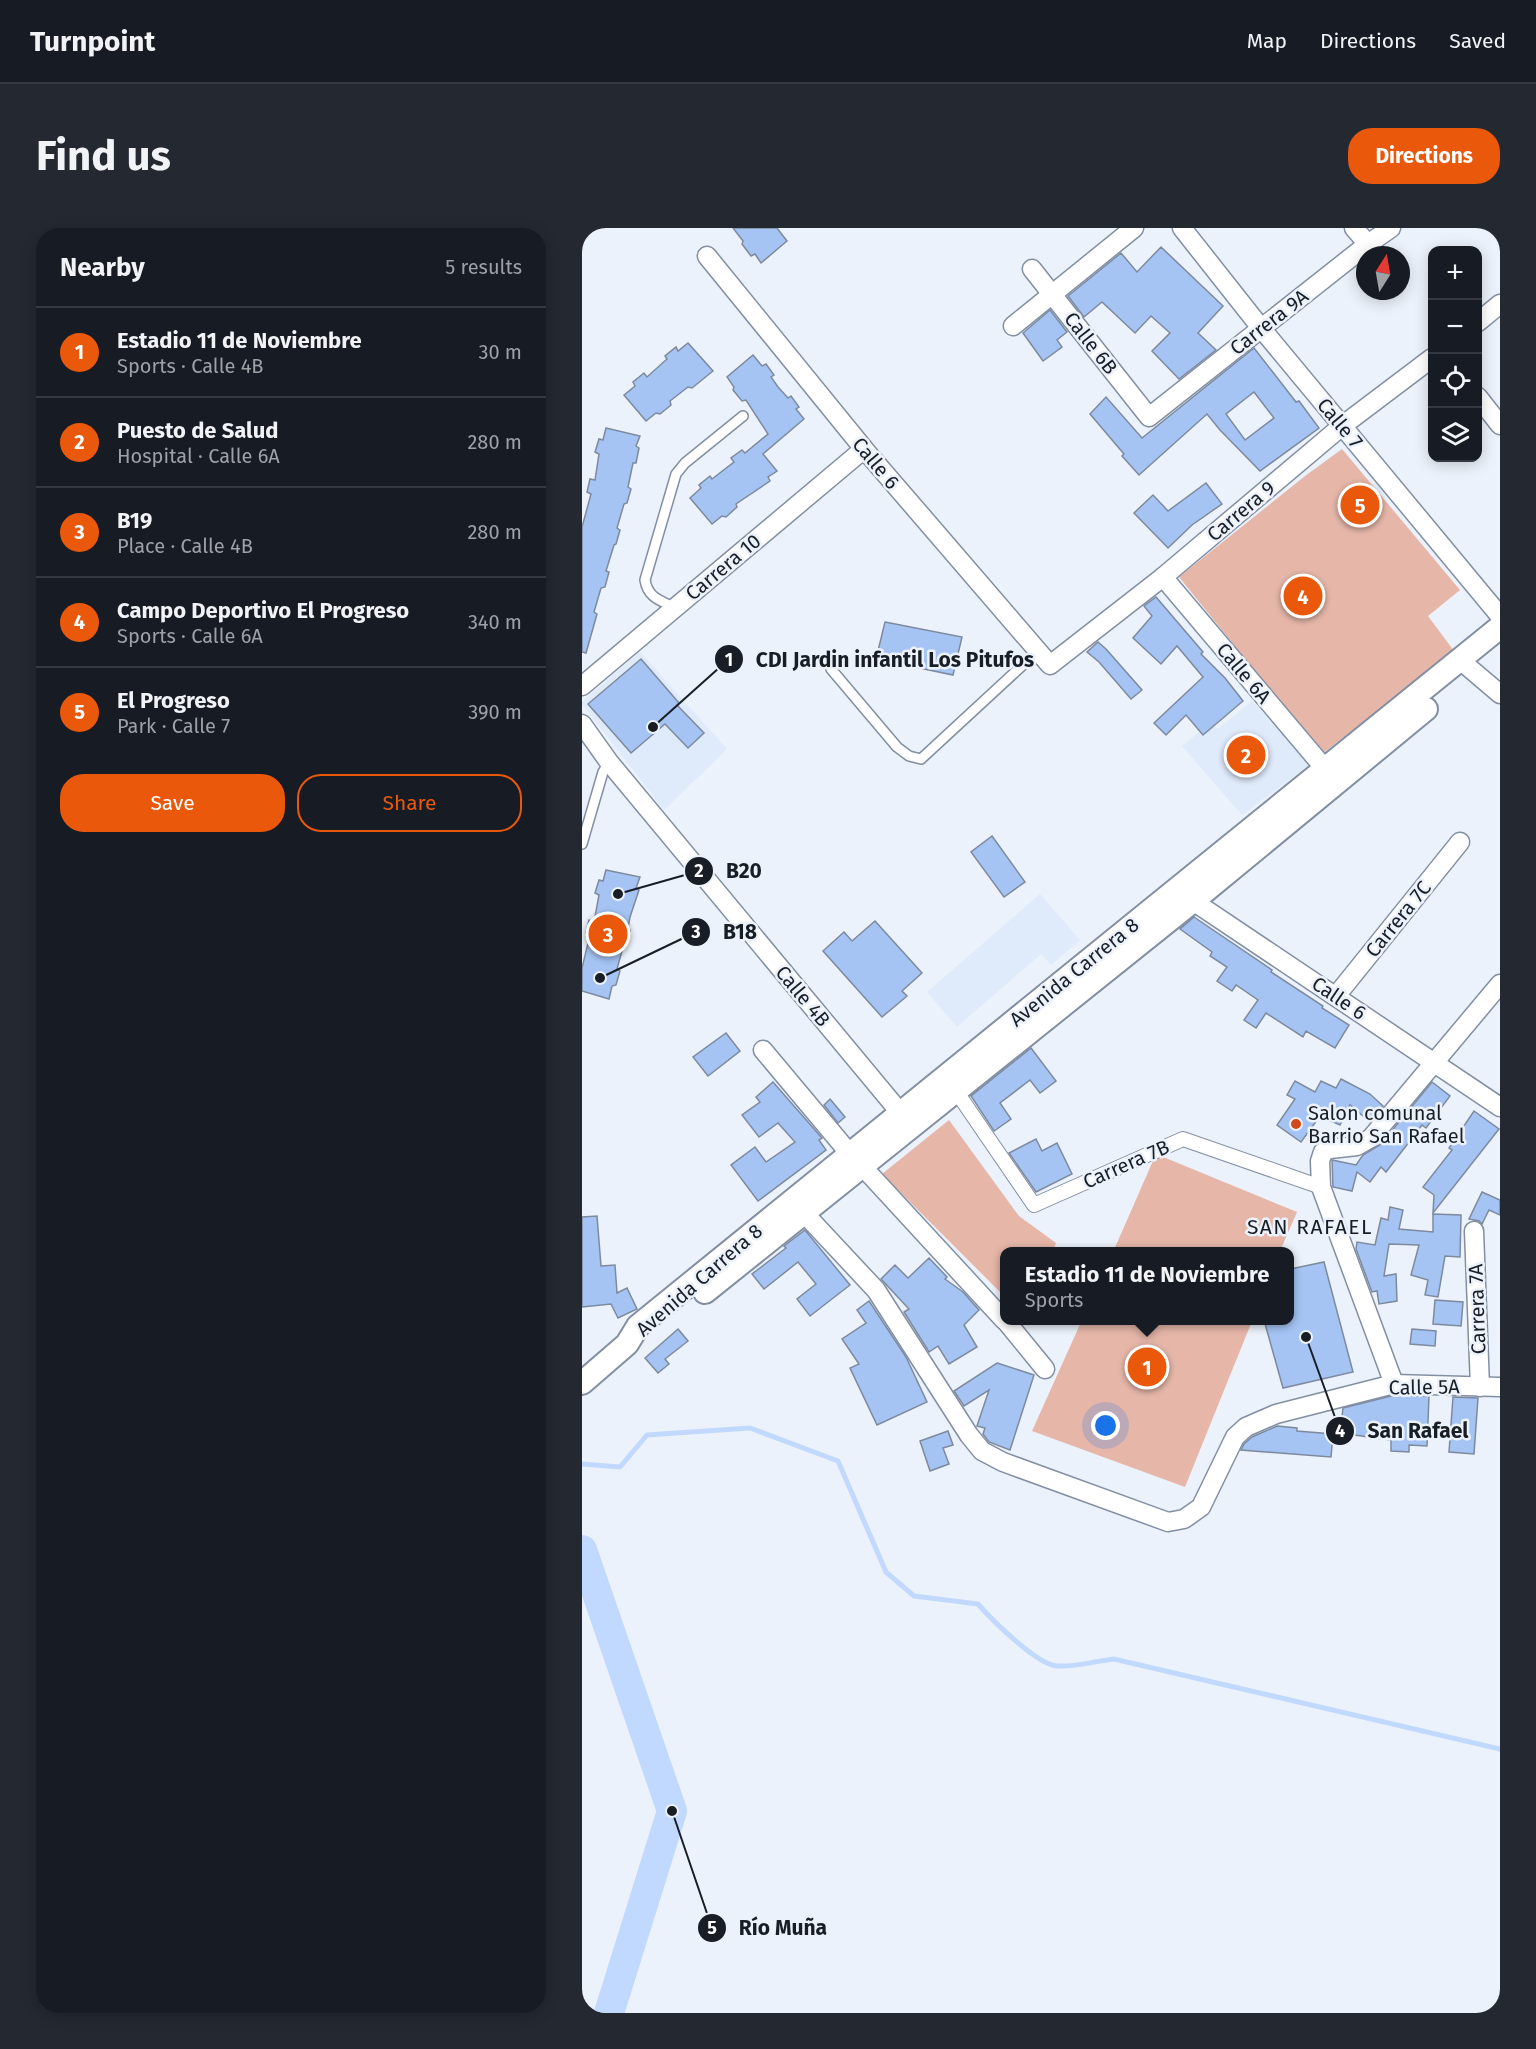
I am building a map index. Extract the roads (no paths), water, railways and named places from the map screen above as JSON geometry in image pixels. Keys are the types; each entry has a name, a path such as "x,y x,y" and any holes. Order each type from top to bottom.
{"street":[{"name":"Calle 7","path":"1182,228 1261,328 1500,616"},
{"path":"1354,228 1368,244"},
{"name":"Carrera 9A","path":"1149,417 1391,228"},
{"path":"1013,326 1124,231"},
{"name":"Calle 6","path":"707,256 864,449 1044,658"},
{"name":"Calle 6B","path":"1032,269 1149,417"},
{"path":"1482,319 1500,304"},
{"name":"Carrera 9","path":"1044,658 1163,577 1342,426 1428,361"},
{"path":"1482,402 1500,425"},
{"name":"Carrera 10","path":"582,686 864,449"},
{"name":"Calle 6A","path":"1163,577 1326,770"},
{"name":"Avenida Carrera 8","path":"627,1344 638,1326 856,1160 1466,665 1500,627"},
{"name":"Avenida Carrera 8","path":"906,1120 956,1091 1186,894 1326,770 1466,665 1500,647"},
{"path":"1466,665 1500,694"},
{"name":"Calle 4B","path":"582,724 609,762 906,1120"},
{"name":"Carrera 7C","path":"1336,996 1460,842"},
{"name":"Calle 6","path":"1186,894 1500,1107"},
{"path":"1394,1384 1321,1186 1320,1161 1323,1152 1357,1146 1371,1138 1500,984"},
{"path":"763,1050 856,1160 1000,1315"},
{"name":"Carrera 7B","path":"956,1091 1034,1205 1184,1139 1321,1186"},
{"name":"Avenida Carrera 8","path":"627,1344 651,1335 804,1213 856,1160"},
{"name":"Calle 5A","path":"804,1213 876,1290 969,1435 982,1451 1003,1462 1168,1522 1184,1519 1201,1507 1235,1437 1246,1427 1276,1414 1394,1384 1500,1387"},
{"name":"Carrera 7A","path":"1474,1232 1480,1387"},
{"path":"1009,1325 1045,1369"},
{"path":"582,1383 627,1344"}],"lane":[{"path":"675,608 649,594 645,580 676,474 685,463 743,416"},
{"path":"831,669 897,747 909,756 921,759 1044,658"},
{"path":"582,844 603,772 609,762"}],"waterway":[{"path":"582,1464 620,1467 647,1435 750,1428 838,1461 886,1572 914,1596 978,1604 1015,1641 1049,1664 1072,1666 1114,1659 1500,1749"},
{"path":"582,1550 672,1811 609,2013"}],"place":[{"name":"El Progreso","path":"1360,505"},
{"name":"Campo Deportivo El Progreso","path":"1303,596"},
{"name":"CDI Jardin infantil Los Pitufos","path":"653,727"},
{"name":"Puesto de Salud","path":"1246,755"},
{"name":"B20","path":"618,894"},
{"name":"B19","path":"608,934"},
{"name":"B18","path":"600,978"},
{"name":"Salon comunal Barrio San Rafael","path":"1296,1124"},
{"name":"San Rafael","path":"1306,1337"},
{"name":"Estadio 11 de Noviembre","path":"1147,1367"},
{"name":"Río Muña","path":"672,1811"}],"district":[{"name":"SAN RAFAEL","path":"1310,1227"}]}
